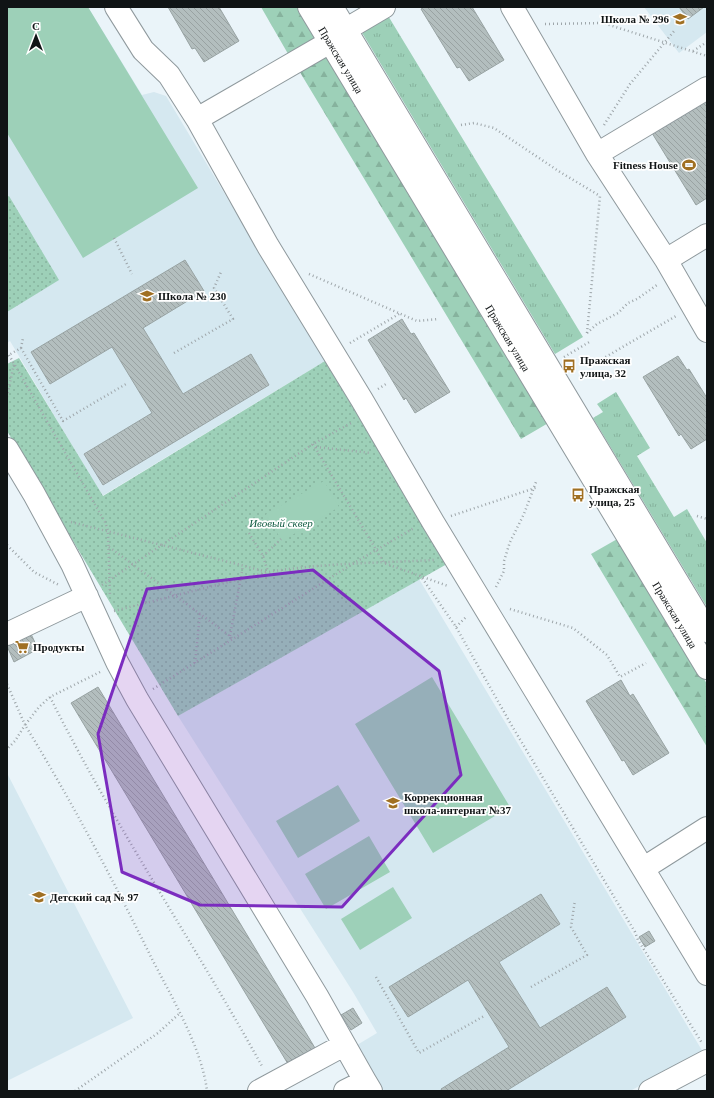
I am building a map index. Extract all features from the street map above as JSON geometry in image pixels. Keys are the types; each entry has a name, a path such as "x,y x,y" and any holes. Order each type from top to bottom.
{"street":[{"path":"116,7 143,50 169,75 197,119 278,262 391,452 455,558 486,605 707,974"},
{"name":"Пражская улица","path":"309,7 338,36 707,631"},
{"name":"Пражская улица","path":"332,7 338,36 707,668"},
{"path":"197,119 338,36 384,7"},
{"path":"512,7 597,154 669,266 707,331"},
{"path":"597,154 707,88"},
{"path":"669,266 707,235"},
{"path":"7,449 46,516 87,596 103,614 117,662 321,1002 368,1086 345,1091"},
{"path":"7,634 87,596"},
{"path":"644,868 707,828"},
{"path":"265,1088 344,1045"},
{"path":"650,1091 678,1085 706,1054"}],"path":[{"path":"542,24 603,23 707,56"},
{"path":"597,154 605,121 630,84 675,30"},
{"path":"692,52 707,42"},
{"path":"461,125 474,124 494,128 560,172 606,200"},
{"path":"600,195 587,333 597,324 618,313 628,303 649,292 669,266"},
{"path":"114,238 132,274"},
{"path":"278,262 316,276 417,322 438,319"},
{"path":"174,353 233,319 214,288 221,272"},
{"path":"602,359 693,306"},
{"path":"332,353 400,314"},
{"path":"23,338 21,348 63,421 126,384"},
{"path":"561,358 591,341"},
{"path":"21,348 8,355 108,531 109,580 103,614 268,572 354,563 384,563 455,558"},
{"path":"7,397 14,364"},
{"path":"7,545 34,572 71,591 87,596 132,564 313,444 369,414"},
{"path":"313,444 384,563 450,586"},
{"path":"316,447 375,453 391,452"},
{"path":"456,627 469,614 486,605 504,571 504,561 510,542 524,514 536,482"},
{"path":"138,699 354,563 421,524 433,522 538,487"},
{"path":"46,516 162,544 268,572"},
{"path":"697,516 707,519"},
{"path":"250,533 263,556 268,572"},
{"path":"263,556 281,539"},
{"path":"108,547 230,636 233,640"},
{"path":"230,636 243,566"},
{"path":"420,575 456,627 512,726 706,1054"},
{"path":"486,605 573,628 607,655 620,677 646,663"},
{"path":"195,663 200,614"},
{"path":"7,749 15,741 39,707 50,697 117,662"},
{"path":"7,684 25,725 67,794 180,1013 199,1059 207,1091"},
{"path":"50,697 77,751 220,991 265,1088"},
{"path":"531,987 587,955 571,927 575,900"},
{"path":"376,977 419,1053 484,1016"},
{"path":"75,1091 158,1033 180,1013"}],"highlighted area":[{"path":"313,570 439,671 461,775 342,907 200,905 122,872 98,734 147,589"}],"shaded area":[{"name":"Школа № 230","path":"7,7 88,7 142,95 154,92 166,96 325,361 102,496 10,341 7,343"},
{"name":"Школа № 296","path":"644,7 707,7 707,32 679,53"},
{"name":"Коррекционная школа-интернат №37","path":"419,579 703,1052 630,1091 384,1091 357,1045 377,1033 353,992 178,716"},
{"name":"Детский сад № 97","path":"8,775 133,1018 7,1081 7,776"}],"green space":[{"path":"7,7 88,7 198,188 83,258 7,133"},
{"path":"261,7 300,7 320,40 291,59"},
{"path":"387,14 583,337 555,354 361,31"},
{"path":"327,52 550,422 521,439 298,69"},
{"path":"9,196 59,280 7,312 7,197"},
{"name":"Ивовый сквер","path":"19,358 103,496 325,361 447,564 178,716 7,431 7,364"},
{"path":"616,392 650,448 637,456 674,517 687,509 707,543 707,607 593,418 603,412 597,404"},
{"path":"324,481 339,507 282,541 266,514"},
{"path":"619,538 707,684 707,747 591,554"},
{"path":"432,677 510,807 433,853 355,724"},
{"path":"338,785 360,821 298,858 276,821"},
{"path":"369,836 390,872 326,909 305,874"},
{"path":"393,887 412,918 360,950 341,919"}],"building":[{"path":"168,7 219,7 239,41 204,62 195,48 192,49"},
{"path":"424,7 472,7 504,60 469,81 460,67 457,68 421,9"},
{"path":"679,7 704,7 688,19"},
{"name":"Fitness House","path":"707,99 707,198 696,205 652,133"},
{"path":"185,260 204,291 143,328 183,394 251,354 269,385 103,485 84,454 152,413 112,347 50,384 31,352"},
{"path":"402,319 411,334 414,333 450,392 415,413 406,398 404,400 368,340"},
{"path":"678,356 687,370 689,369 707,398 707,439 691,449 681,434 679,436 643,377"},
{"name":"Продукты","path":"31,634 38,649 14,662 7,646"},
{"path":"621,680 630,696 633,694 669,753 633,775 624,760 622,761 586,701"},
{"path":"98,687 315,1048 288,1064 71,703"},
{"path":"541,894 560,924 499,962 540,1028 607,987 626,1017 506,1091 442,1091 441,1089 509,1047 468,980 408,1017 389,987"},
{"path":"649,931 655,941 645,947 639,937"},
{"path":"353,1008 362,1023 351,1030 341,1015"}],"place":[{"name":"Школа № 296","path":"680,19"},
{"name":"Fitness House","path":"689,165"},
{"name":"Школа № 230","path":"147,296"},
{"name":"Пражская улица, 32","path":"569,366"},
{"name":"Пражская улица, 25","path":"578,495"},
{"name":"Продукты","path":"22,647"},
{"name":"Коррекционная школа-интернат №37","path":"393,803"},
{"name":"Детский сад № 97","path":"39,897"}]}
